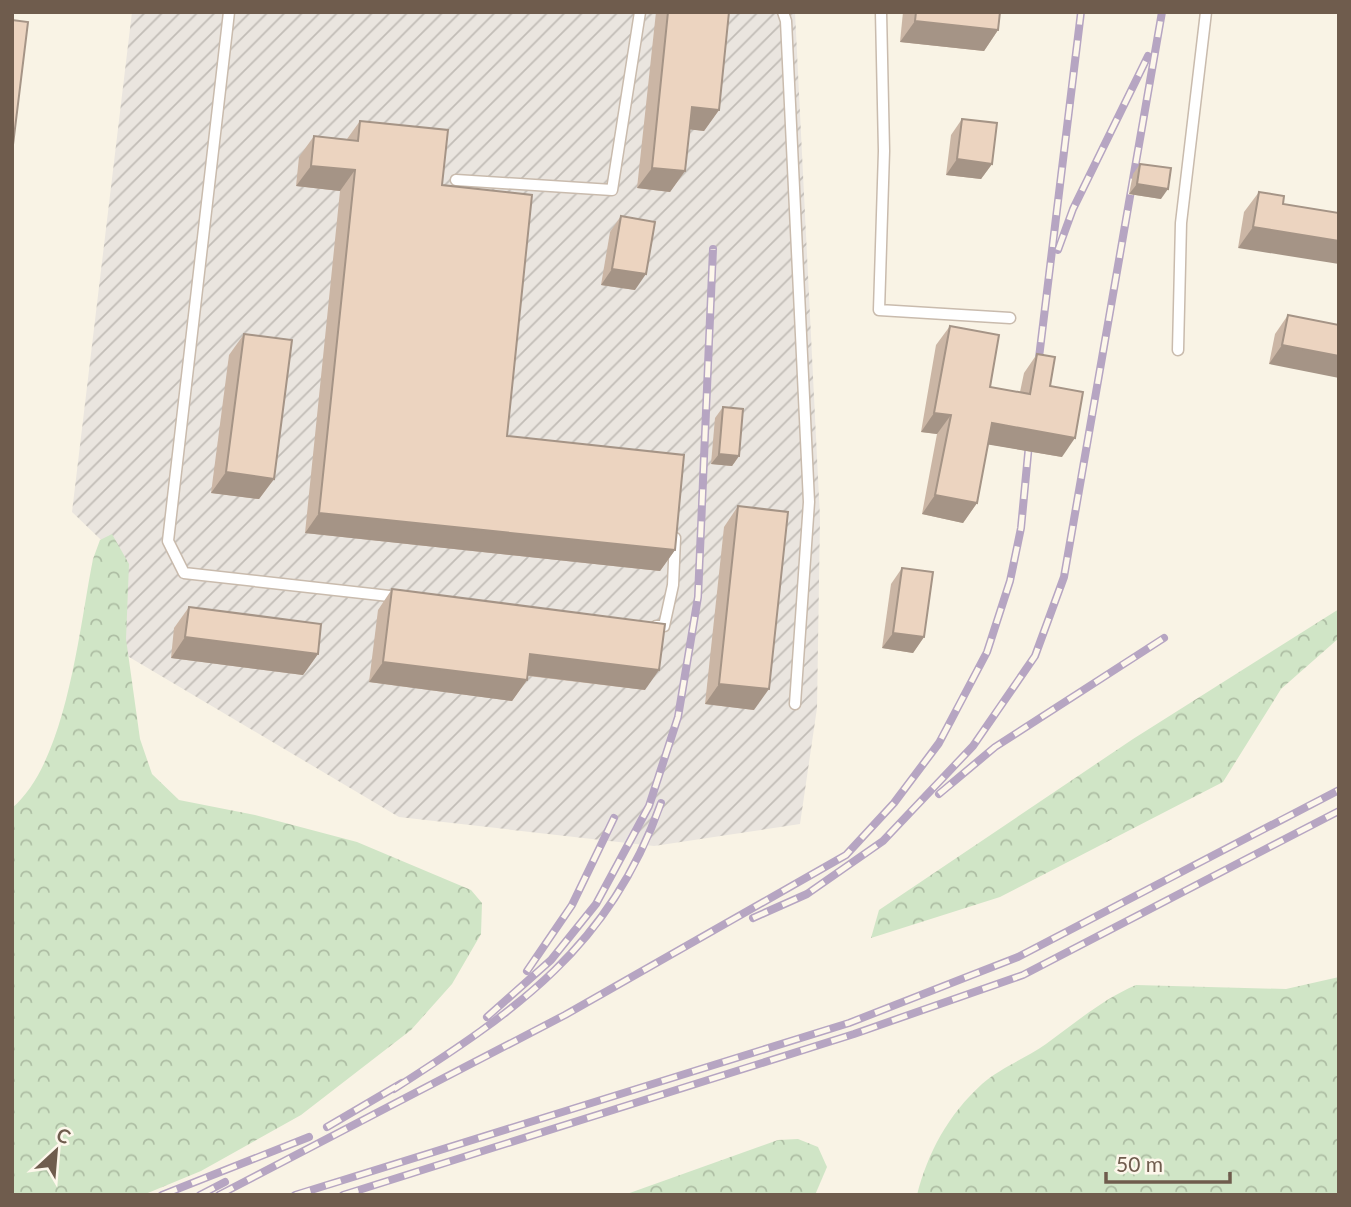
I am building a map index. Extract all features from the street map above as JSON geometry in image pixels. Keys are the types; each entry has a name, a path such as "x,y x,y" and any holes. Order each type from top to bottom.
{"lane":[{"path":"229,12 168,541 184,573 403,598"},
{"path":"456,180 612,190 640,12"},
{"path":"783,12 786,21 810,502 795,704"},
{"path":"881,12 884,151 879,310 1010,318"},
{"path":"1178,350 1181,223 1206,12"},
{"path":"650,625 664,626 673,585 675,530"}],"shaded area":[{"path":"132,12 795,12 820,518 817,708 800,824 654,846 399,817 119,651 123,561 72,512"}],"green space":[{"path":"112,534 129,564 126,639 140,739 152,774 179,800 255,815 357,842 471,890 482,903 481,934 452,984 411,1030 301,1115 201,1171 143,1195 12,1195 12,808 31,787 46,759 58,727 76,656 93,559 100,540"},
{"path":"1339,609 1339,638 1281,689 1223,782 1000,897 871,938 879,910 1133,739"},
{"path":"1339,977 1339,1195 917,1195 933,1149 949,1121 970,1096 997,1073 1038,1049 1112,997 1136,985 1286,989"},
{"path":"798,1139 818,1147 827,1167 815,1195 624,1195 778,1140"}],"building":[{"path":"668,12 729,12 719,110 692,107 685,171 652,168"},
{"path":"916,12 1000,12 998,30 915,21"},
{"path":"12,20 28,22 12,153"},
{"path":"962,119 997,123 992,164 957,159"},
{"path":"360,121 448,130 442,185 532,195 507,436 684,455 675,550 319,513 355,170 311,166 314,136 358,141"},
{"path":"1140,164 1171,168 1168,189 1137,184"},
{"path":"1259,192 1284,196 1283,204 1339,213 1339,241 1253,227"},
{"path":"621,216 655,222 646,274 612,269"},
{"path":"1288,315 1339,325 1339,356 1282,345"},
{"path":"950,326 999,335 990,387 1030,394 1037,354 1055,357 1050,386 1083,392 1075,438 992,423 977,503 935,495 951,415 934,413"},
{"path":"244,334 292,340 274,479 226,472"},
{"path":"723,407 743,409 739,456 719,454"},
{"path":"738,506 788,512 769,689 719,684"},
{"path":"902,568 933,572 924,637 893,633"},
{"path":"392,589 665,624 659,670 530,654 527,680 383,662"},
{"path":"189,607 321,624 318,654 185,637"}],"railway":[{"path":"1037,374 1081,12"},
{"path":"753,918 807,894 883,841 973,746 1035,656 1064,577 1162,12"},
{"path":"1058,250 1073,209 1148,56"},
{"path":"487,1017 551,960 596,904 649,806 678,717 698,597 713,249"},
{"path":"219,1195 565,1015 846,855 894,803 939,743 987,652 1010,581 1021,528 1030,433"},
{"path":"939,794 995,747 1164,638"},
{"path":"295,1195 849,1023 1018,957 1339,790"},
{"path":"394,1089 480,1031 554,971 586,936 615,898 640,854 661,803"},
{"path":"343,1195 854,1034 1023,975 1339,811"},
{"path":"527,971 572,905 614,818"},
{"path":"327,1127 402,1083"},
{"path":"162,1195 309,1137"},
{"path":"200,1195 225,1182"}]}
